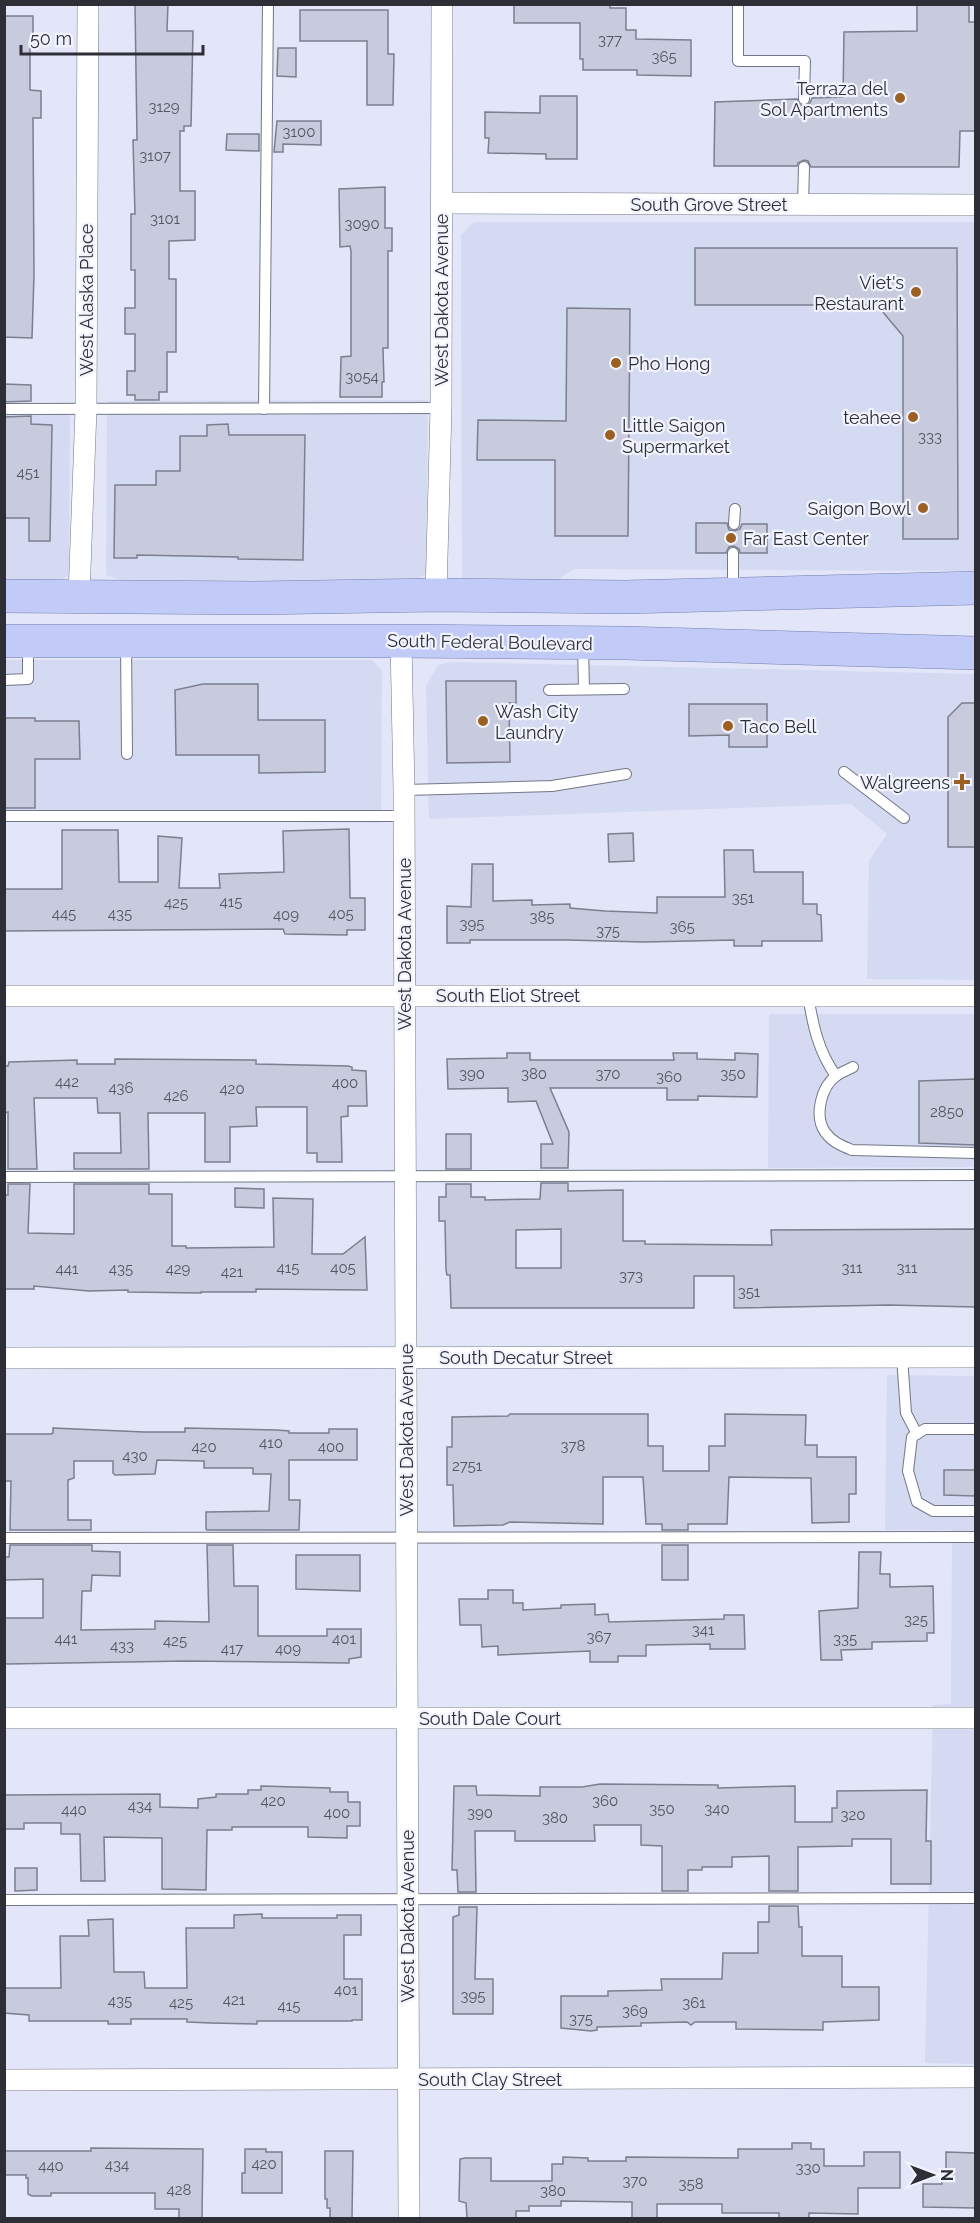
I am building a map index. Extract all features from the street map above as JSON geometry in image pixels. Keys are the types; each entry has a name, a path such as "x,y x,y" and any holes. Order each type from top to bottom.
{"main road":[{"path":"4,596 625,597 975,588"},
{"name":"South Federal Boulevard","path":"16,641 401,640 975,653"}],"street":[{"name":"West Alaska Place","path":"79,596 86,409 88,4"},
{"name":"West Dakota Avenue","path":"436,595 441,408 442,4"},
{"name":"South Grove Street","path":"442,203 975,205"},
{"name":"West Dakota Avenue","path":"401,640 404,790 409,2218"},
{"name":"South Eliot Street","path":"4,996 404,994 975,996"},
{"name":"South Decatur Street","path":"4,1358 975,1357"},
{"name":"South Dale Court","path":"4,1718 975,1718"},
{"name":"South Clay Street","path":"4,2080 975,2077"}],"lane":[{"path":"264,409 268,4"},
{"path":"738,4 738,61 805,61 804,99"},
{"path":"803,204 804,166"},
{"path":"4,409 441,408"},
{"path":"734,524 735,508"},
{"path":"733,595 734,553"},
{"path":"4,680 28,679 16,641"},
{"path":"126,641 127,754"},
{"path":"583,643 584,689"},
{"path":"549,690 624,689"},
{"path":"844,772 904,818"},
{"path":"404,790 552,786 626,774"},
{"path":"4,816 404,816"},
{"path":"808,996 815,1037 827,1064 836,1076"},
{"path":"854,1067 836,1076 823,1092 820,1112 824,1131 837,1144 852,1150 975,1153"},
{"path":"4,1177 975,1175"},
{"path":"902,1357 906,1413 917,1434"},
{"path":"975,1429 925,1429 912,1437 908,1471 917,1502 933,1511 975,1510"},
{"path":"4,1538 975,1537"},
{"path":"4,1900 975,1898"}],"shaded area":[{"name":"Far East Center","path":"474,222 975,222 975,571 574,569 554,582 462,582 461,235"},
{"path":"428,400 426,573 413,583 121,580 106,575 107,401"},
{"path":"70,414 69,575 49,588 5,587 5,415"},
{"path":"5,660 372,660 382,670 381,823 5,819"},
{"path":"451,662 975,674 975,980 867,979 869,861 887,834 851,804 429,819 426,686 438,665"},
{"path":"769,1014 975,1014 975,1167 768,1168"},
{"path":"887,1375 975,1376 975,2064 925,2063 933,1705 951,1704 952,1530 885,1530"}],"building":[{"path":"135,4 168,4 167,31 193,31 191,126 184,126 184,131 180,131 180,191 195,191 195,240 169,241 169,279 176,279 176,352 167,352 167,392 159,392 159,400 135,400 135,395 127,395 127,371 135,371 135,334 125,334 125,308 135,308 135,270 131,270 131,214 135,214 133,140 137,140"},
{"path":"514,4 610,4 610,8 626,8 626,30 636,30 636,39 691,40 691,76 637,75 637,70 583,70 583,59 580,59 580,23 514,23"},
{"name":"Terraza del Sol Apartments","path":"917,4 969,4 969,22 975,22 975,131 960,131 959,167 811,167 808,161 804,160 797,166 714,166 715,102 797,99 800,105 804,106 810,103 812,98 843,97 844,32 917,31"},
{"path":"300,10 388,10 388,54 394,54 393,105 367,105 367,41 300,41"},
{"path":"4,16 33,16 30,90 41,91 41,118 33,118 32,338 4,337"},
{"path":"278,48 296,48 296,77 277,76"},
{"path":"540,96 577,96 577,159 546,159 546,154 488,153 489,138 485,138 485,112 540,113"},
{"path":"277,121 321,121 321,145 283,144 283,152 274,152"},
{"path":"227,134 259,134 259,151 226,150"},
{"path":"385,187 385,228 392,228 392,251 388,251 388,348 383,348 382,397 340,397 341,357 351,356 351,251 350,246 340,247 339,189"},
{"path":"695,248 957,248 958,539 903,539 903,336 877,305 695,305"},
{"path":"567,308 630,309 628,536 555,536 555,460 477,460 478,420 566,421"},
{"path":"4,384 31,385 31,401 4,402"},
{"path":"31,416 31,424 52,425 50,541 29,541 29,518 4,518 4,417"},
{"path":"228,424 229,435 305,435 303,560 137,555 137,558 114,558 115,485 156,485 156,471 180,471 180,436 207,436 207,425"},
{"name":"Far East Center","path":"696,523 727,523 729,530 734,531 740,529 742,524 767,524 767,553 740,553 739,549 734,546 729,547 726,553 696,553"},
{"path":"446,681 516,681 516,703 509,703 510,762 447,763"},
{"path":"203,684 258,684 258,720 325,720 325,772 259,773 259,755 176,755 175,690"},
{"name":"Walgreens","path":"962,703 975,703 975,847 948,847 948,717"},
{"path":"689,704 767,704 767,747 729,747 729,735 689,736"},
{"path":"4,718 79,721 80,759 35,759 35,808 4,808"},
{"path":"349,829 350,898 365,898 365,930 347,930 347,935 285,934 283,929 4,931 4,889 62,889 62,830 118,830 119,882 158,882 158,836 182,838 179,888 220,888 219,874 284,872 283,831"},
{"path":"633,833 634,861 609,862 608,834"},
{"path":"724,850 753,850 754,872 803,872 803,904 817,904 817,914 821,915 822,941 762,941 762,946 734,946 734,940 644,942 470,940 470,943 447,943 447,906 471,907 472,864 493,864 493,901 532,900 532,905 570,904 570,908 657,913 657,897 725,897"},
{"path":"507,1053 530,1053 530,1060 674,1060 673,1053 697,1053 697,1059 735,1060 735,1053 758,1054 757,1097 698,1096 698,1100 667,1100 667,1088 550,1088 569,1132 568,1168 541,1168 541,1144 553,1144 536,1101 508,1102 508,1088 448,1089 447,1059 507,1058"},
{"path":"115,1059 256,1060 256,1064 348,1066 352,1067 352,1070 366,1071 367,1106 348,1106 348,1116 341,1117 342,1162 317,1162 317,1153 307,1153 307,1107 256,1107 257,1126 230,1127 230,1162 205,1162 205,1113 148,1113 149,1169 74,1169 74,1153 121,1153 120,1113 98,1113 97,1098 34,1098 37,1169 8,1169 8,1112 4,1113 4,1066 8,1066 9,1062 77,1060 77,1064 115,1064"},
{"path":"975,1079 975,1145 919,1143 919,1081"},
{"path":"446,1134 471,1134 471,1169 446,1169"},
{"path":"541,1183 568,1183 568,1191 623,1190 623,1241 645,1241 645,1244 772,1245 771,1230 975,1229 975,1307 889,1305 734,1308 734,1276 694,1276 694,1308 451,1308 450,1275 447,1275 446,1270 445,1221 439,1221 439,1197 446,1197 446,1184 471,1184 471,1197 485,1197 485,1200 540,1199","holes":["561,1229 561,1268 516,1268 516,1230"]},
{"path":"8,1184 30,1184 28,1233 74,1234 74,1184 149,1184 149,1194 172,1194 172,1246 186,1246 186,1248 274,1247 273,1198 313,1199 312,1254 343,1254 365,1237 367,1290 256,1289 256,1292 201,1293 89,1291 34,1286 34,1289 4,1289 4,1195 8,1195"},
{"path":"235,1188 264,1189 264,1208 235,1207"},
{"path":"510,1414 648,1414 648,1446 663,1446 663,1471 709,1471 709,1446 725,1446 725,1414 806,1415 805,1445 817,1445 817,1457 856,1457 856,1494 849,1494 849,1522 812,1523 811,1478 729,1477 727,1524 688,1524 688,1530 662,1530 662,1524 646,1524 643,1477 603,1477 603,1524 510,1522 503,1525 454,1526 453,1485 447,1485 447,1447 452,1447 452,1417 508,1416"},
{"path":"53,1428 185,1432 185,1428 277,1430 289,1431 289,1433 329,1433 329,1429 357,1429 357,1460 289,1460 289,1500 300,1500 299,1530 207,1530 206,1512 269,1511 271,1474 253,1474 253,1468 204,1468 204,1461 157,1460 155,1474 115,1475 113,1461 74,1461 74,1478 68,1480 68,1520 91,1520 91,1530 10,1530 11,1481 4,1481 4,1434 51,1434"},
{"path":"944,1470 975,1470 975,1496 944,1495"},
{"path":"10,1545 92,1545 92,1551 120,1552 120,1576 92,1575 91,1591 82,1591 81,1630 155,1629 155,1621 209,1622 207,1545 233,1545 234,1586 258,1586 258,1636 327,1636 327,1629 361,1629 361,1657 349,1659 349,1663 186,1661 7,1664 4,1663 4,1618 43,1618 43,1579 4,1580 4,1557 9,1557"},
{"path":"662,1545 688,1545 688,1580 662,1580"},
{"path":"859,1552 881,1552 880,1574 890,1574 890,1587 933,1586 934,1633 927,1633 927,1641 872,1642 872,1649 841,1650 842,1660 821,1660 819,1611 858,1608"},
{"path":"296,1555 360,1555 360,1591 296,1589"},
{"path":"488,1590 513,1590 513,1603 523,1603 523,1610 561,1608 561,1605 595,1604 595,1615 608,1614 609,1622 724,1619 724,1615 744,1615 745,1649 710,1649 710,1644 646,1645 646,1656 618,1656 618,1662 590,1662 590,1651 498,1655 498,1646 482,1647 481,1625 460,1625 459,1599 488,1599"},
{"path":"600,1784 718,1785 718,1788 795,1786 795,1822 832,1822 832,1808 837,1808 837,1791 927,1790 926,1841 931,1841 931,1884 891,1884 891,1839 852,1839 852,1846 798,1847 798,1891 769,1891 769,1856 732,1857 732,1867 702,1867 702,1870 688,1870 688,1891 662,1891 662,1846 641,1845 641,1825 594,1825 595,1841 515,1841 515,1831 475,1831 476,1892 458,1892 457,1870 452,1870 454,1786 476,1786 477,1795 540,1796 540,1787 582,1787"},
{"path":"261,1786 330,1788 330,1792 348,1792 348,1802 360,1802 360,1826 347,1826 347,1838 308,1837 308,1827 232,1827 232,1830 207,1830 206,1890 162,1889 162,1838 104,1837 105,1881 81,1881 80,1834 61,1834 61,1823 24,1823 24,1829 4,1829 4,1795 160,1794 160,1807 198,1808 198,1799 216,1797 216,1794 248,1794 248,1790 261,1790"},
{"path":"15,1868 37,1868 37,1890 15,1891"},
{"path":"769,1906 798,1906 799,1927 802,1927 802,1956 842,1956 842,1987 879,1987 879,2020 823,2022 823,2030 736,2029 736,2022 695,2022 691,2025 687,2022 641,2023 641,2026 597,2027 597,2030 591,2031 561,2028 561,1996 608,1996 608,1991 662,1990 661,1979 722,1979 723,1953 758,1953 758,1922 769,1922"},
{"path":"459,1907 477,1907 475,1979 493,1979 493,2014 453,2014 453,1917 459,1915"},
{"path":"262,1914 262,1918 337,1918 337,1915 361,1915 361,1935 344,1935 344,1979 362,1979 362,2020 257,2021 257,2024 187,2022 187,2019 131,2019 131,2024 108,2024 108,2021 29,2021 29,2015 4,2013 4,1988 61,1988 60,1936 89,1936 88,1920 113,1919 114,1972 144,1972 145,1988 187,1988 186,1928 234,1928 234,1915"},
{"path":"792,2143 811,2143 811,2149 824,2149 824,2166 864,2166 864,2152 900,2152 900,2188 858,2188 858,2214 809,2213 809,2218 779,2218 779,2213 722,2213 722,2204 657,2204 657,2218 632,2218 632,2202 561,2201 561,2206 529,2206 529,2211 516,2211 516,2218 467,2218 466,2203 459,2201 460,2159 465,2158 491,2158 491,2181 552,2181 552,2164 563,2164 563,2157 588,2158 588,2161 626,2161 626,2157 738,2158 738,2149 792,2149"},
{"path":"91,2148 203,2149 202,2218 179,2218 179,2209 155,2209 155,2193 51,2193 51,2196 32,2196 28,2194 26,2175 4,2175 4,2151 91,2151"},
{"path":"245,2149 282,2152 282,2193 242,2193"},
{"path":"325,2151 353,2151 352,2218 330,2218 330,2208 327,2208 327,2199 325,2199"},
{"path":"946,2152 975,2153 975,2208 923,2207 923,2184 942,2184 942,2170 946,2170"}],"place":[{"name":"Terraza del Sol Apartments","path":"900,98"},
{"name":"Viet's Restaurant","path":"916,292"},
{"name":"Pho Hong","path":"616,363"},
{"name":"teahee","path":"913,417"},
{"name":"Little Saigon Supermarket","path":"610,435"},
{"name":"Saigon Bowl","path":"923,508"},
{"name":"Far East Center","path":"731,538"},
{"name":"Wash City Laundry","path":"483,721"},
{"name":"Taco Bell","path":"728,726"},
{"name":"Walgreens","path":"962,782"}]}
